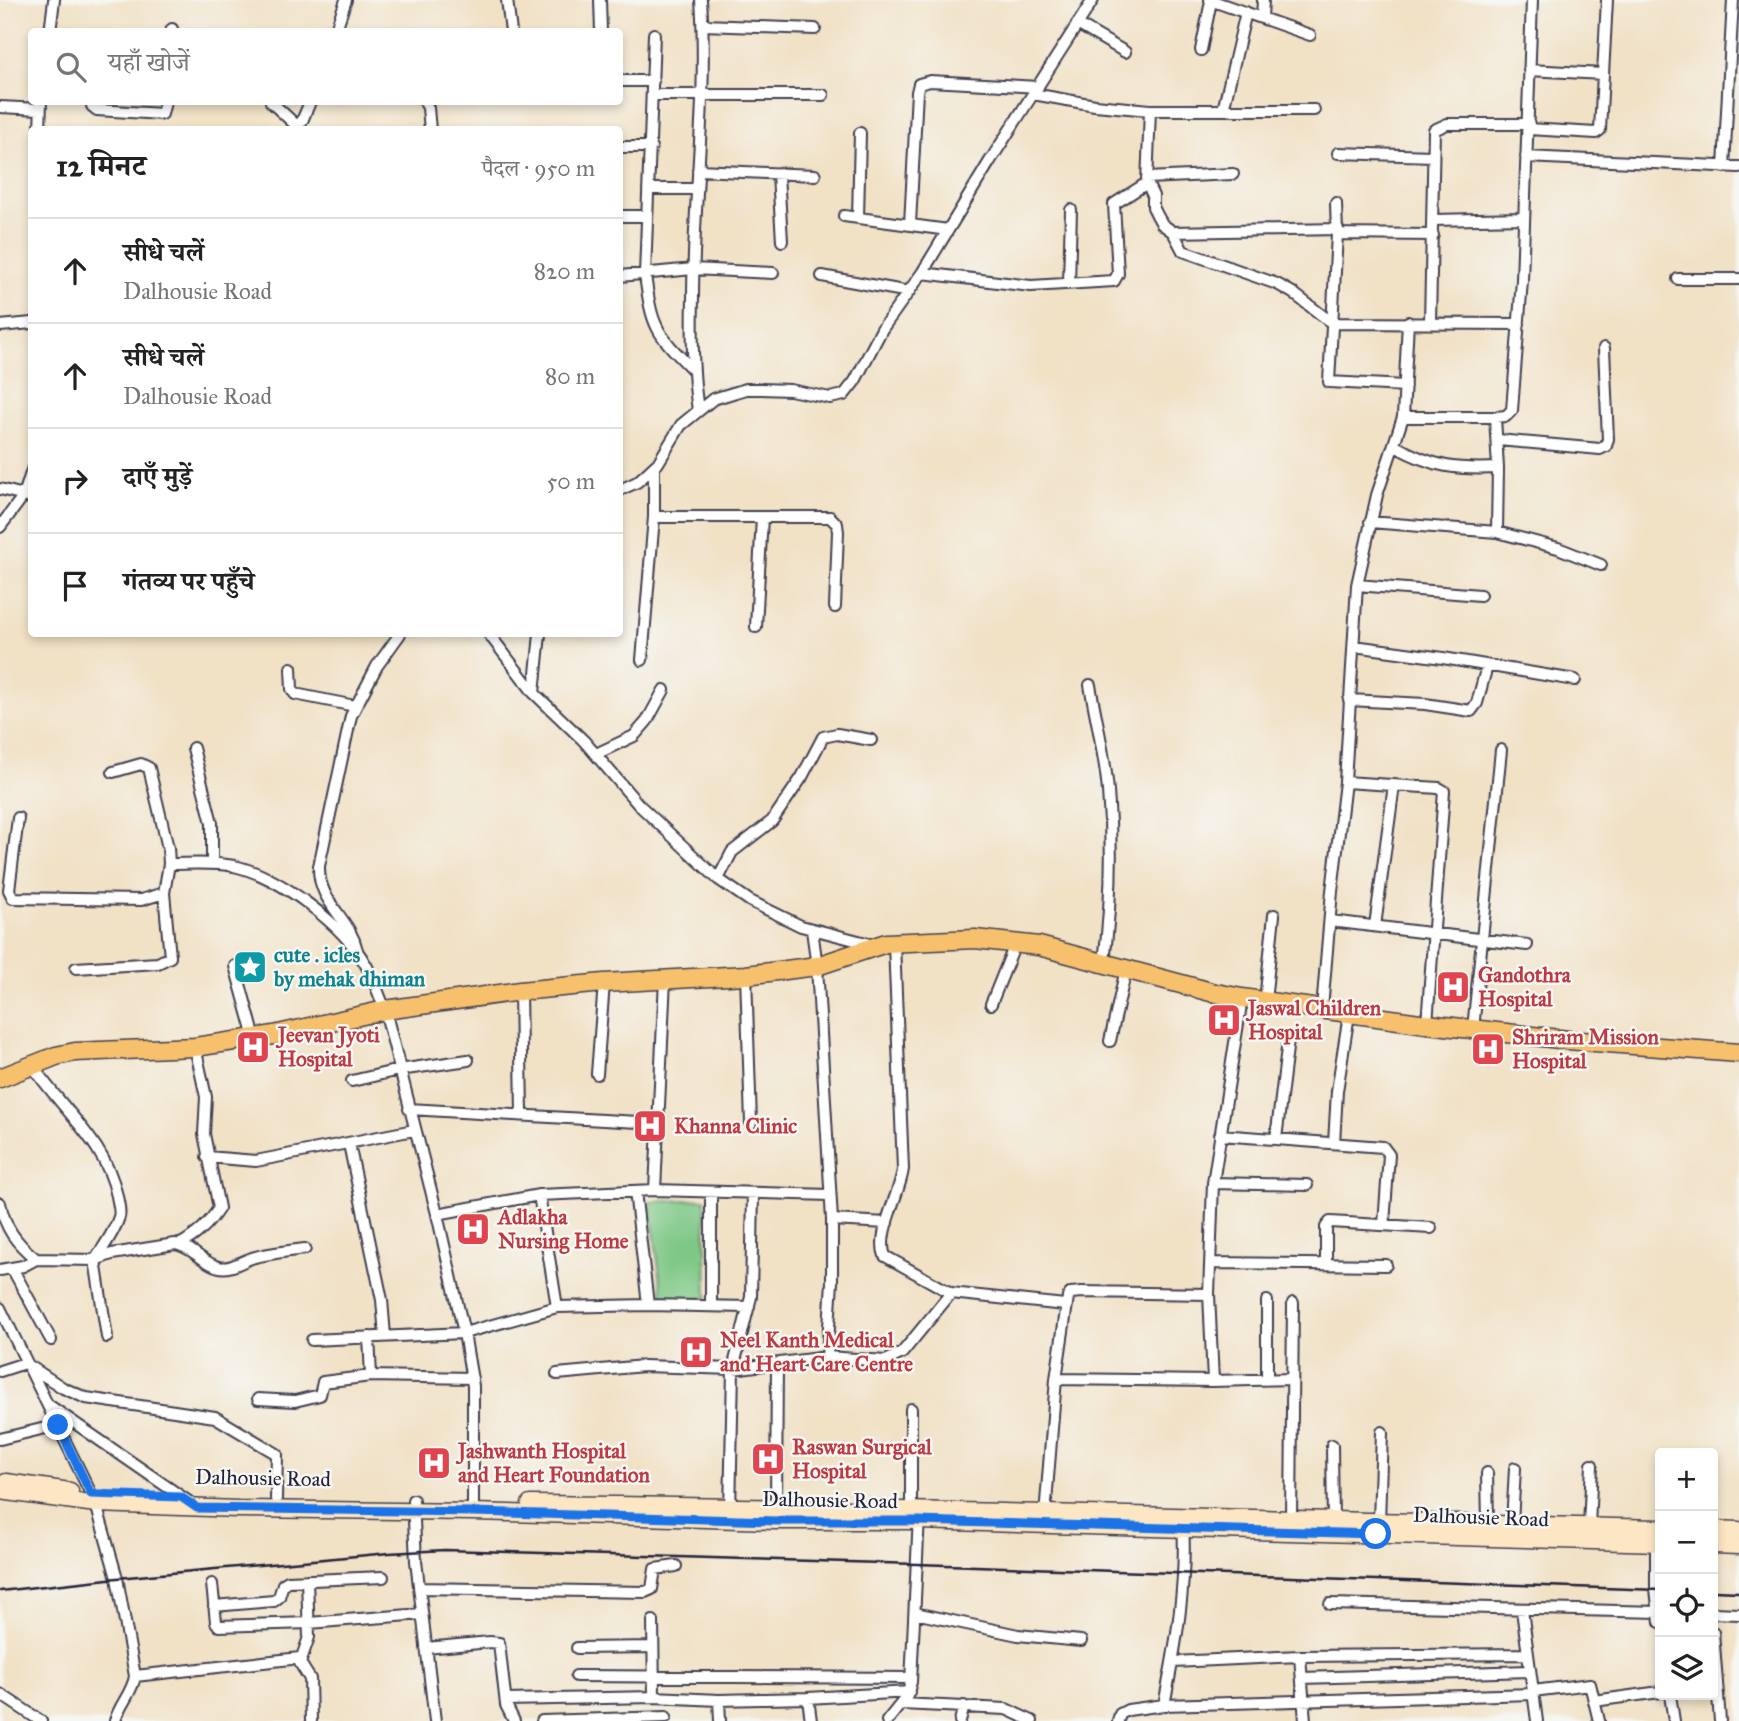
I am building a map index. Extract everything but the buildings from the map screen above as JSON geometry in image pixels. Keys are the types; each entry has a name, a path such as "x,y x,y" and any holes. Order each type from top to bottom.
{"main road":[{"path":"0,1078 56,1056 82,1051 195,1047 256,1038 385,1010 520,991 746,975 817,966 876,945 975,939 1016,942 1067,952 1242,998 1349,1014 1568,1040 1739,1053"}],"street":[{"path":"50,28 54,0"},
{"path":"336,28 346,0"},
{"path":"507,0 510,28"},
{"path":"600,0 601,28"},
{"path":"698,410 692,369 693,269 703,25 701,0"},
{"path":"623,489 637,482 654,467 681,425 713,400 746,389 790,390 830,398 844,395 855,381 882,329 922,273 1093,0"},
{"path":"1201,50 1210,0 1310,35"},
{"path":"1262,18 1263,0"},
{"path":"1404,417 1495,417 1509,414 1513,406 1529,127 1532,0"},
{"path":"1430,322 1433,133 1437,127 1443,125 1599,132 1602,127 1607,0"},
{"path":"1724,167 1735,72 1733,0"},
{"path":"1223,110 1246,12"},
{"path":"1077,24 1125,52"},
{"path":"703,25 815,29"},
{"path":"654,34 645,275 656,330 692,369"},
{"path":"1529,70 1603,74"},
{"path":"910,224 917,92 919,84 930,80 1035,91 1095,105 1150,110 1314,110"},
{"path":"623,81 653,81"},
{"path":"652,95 823,95"},
{"path":"0,107 41,105 40,126"},
{"path":"92,105 97,110 162,114 164,105"},
{"path":"274,105 293,126"},
{"path":"297,126 309,105"},
{"path":"426,105 430,126"},
{"path":"1150,110 1147,180 1153,196 1153,207 1162,224 1173,232 1183,251 1278,284 1332,323 1519,324"},
{"path":"858,218 860,133"},
{"path":"623,147 651,147"},
{"path":"1338,153 1433,156"},
{"path":"1526,157 1739,167"},
{"path":"698,170 815,175"},
{"path":"778,174 782,241"},
{"path":"922,273 1031,286 1112,282 1118,274 1114,204 1147,180 1233,174"},
{"path":"648,188 697,189"},
{"path":"1336,203 1337,232 1329,382 1405,386"},
{"path":"1069,284 1071,210"},
{"path":"623,216 646,216"},
{"path":"844,216 948,230"},
{"path":"1433,220 1523,218"},
{"path":"1173,232 1433,235"},
{"path":"623,276 693,269 773,273"},
{"path":"821,276 909,292"},
{"path":"1678,279 1739,279"},
{"path":"1321,1009 1345,782 1357,585 1377,495 1404,417 1408,322"},
{"path":"0,326 28,323"},
{"path":"1497,440 1600,449 1606,446 1608,439 1604,348"},
{"path":"1495,417 1498,468 1497,532"},
{"path":"1395,446 1420,460 1438,465 1472,469 1498,468"},
{"path":"642,660 654,517 654,467"},
{"path":"0,489 27,497 0,527"},
{"path":"654,517 825,516 834,519 838,532 835,607"},
{"path":"756,627 762,517"},
{"path":"1370,522 1497,532 1558,548 1601,565"},
{"path":"1357,585 1480,595"},
{"path":"398,637 377,666 355,706 346,733 319,875 320,886 351,931 385,1010 437,1214 472,1378 473,1507"},
{"path":"491,637 534,693 596,754 638,804 718,879 750,901 812,930 876,945"},
{"path":"534,693 540,637"},
{"path":"1354,646 1575,680"},
{"path":"1349,700 1425,704 1471,711 1477,703 1487,666"},
{"path":"291,668 292,689 295,694 355,706"},
{"path":"1090,685 1110,815 1110,899 1104,962"},
{"path":"596,754 634,736 647,721 664,690"},
{"path":"718,879 732,852 772,821 802,777 823,737 837,734 871,740"},
{"path":"193,748 212,823 212,864"},
{"path":"1473,1030 1501,750"},
{"path":"76,968 158,963 170,957 164,893 169,863 168,848 149,768 141,764 113,772"},
{"path":"1345,782 1439,788 1444,791 1427,1024"},
{"path":"1375,926 1394,785"},
{"path":"18,818 9,890 13,898 141,900 164,893"},
{"path":"169,863 212,864 249,871 302,898 321,913 358,952"},
{"path":"1265,1001 1274,915"},
{"path":"1331,921 1527,945"},
{"path":"812,930 817,966 832,1220 832,1282 827,1357"},
{"path":"991,1004 1016,942"},
{"path":"894,943 903,1169 887,1223 883,1246 887,1258 951,1293 1065,1305"},
{"path":"235,966 256,1038"},
{"path":"1110,1041 1126,969"},
{"path":"746,975 751,1123"},
{"path":"655,1190 665,979"},
{"path":"597,1074 604,983"},
{"path":"520,991 522,1114"},
{"path":"1213,1381 1209,1294 1213,1183 1242,998"},
{"path":"1334,1143 1337,1091 1349,1014"},
{"path":"1276,1139 1288,1040"},
{"path":"0,1270 23,1266 36,1259 95,1260 119,1253 179,1245 208,1224 219,1208 207,1157 203,1126 206,1097 195,1047"},
{"path":"352,1082 399,1070 468,1060"},
{"path":"32,1065 49,1091 84,1128 104,1158 115,1185 120,1214 112,1234 95,1260 107,1337"},
{"path":"409,1109 657,1123"},
{"path":"207,1157 256,1161 414,1130"},
{"path":"1220,1135 1380,1146 1389,1152 1384,1224"},
{"path":"349,1144 382,1300 385,1336"},
{"path":"1213,1183 1307,1185"},
{"path":"437,1214 539,1195 655,1190 830,1195"},
{"path":"635,1191 648,1305"},
{"path":"711,1192 711,1305"},
{"path":"730,1512 733,1369 752,1287 753,1193"},
{"path":"539,1195 557,1307"},
{"path":"0,1203 14,1239 36,1259"},
{"path":"832,1220 887,1223"},
{"path":"1326,1264 1328,1223 1430,1228"},
{"path":"179,1245 222,1267 230,1267 255,1257 305,1249"},
{"path":"1210,1263 1386,1265"},
{"path":"12,1268 51,1340"},
{"path":"557,1374 644,1366 733,1369 827,1357 881,1362 896,1358 951,1293"},
{"path":"1045,1515 1056,1379 1065,1305 1071,1293 1209,1294"},
{"path":"1267,1301 1267,1380"},
{"path":"1291,1519 1293,1303"},
{"path":"312,1340 464,1333 557,1307 749,1307"},
{"path":"0,1308 93,1499 117,1578 135,1676 132,1687 118,1708 115,1721"},
{"path":"369,1337 371,1376"},
{"path":"0,1371 25,1363"},
{"path":"25,1363 63,1388 86,1398 205,1415 226,1422 277,1454 276,1499"},
{"path":"776,1507 777,1364"},
{"path":"258,1399 295,1401 320,1395 323,1382 371,1376 472,1378"},
{"path":"1056,1379 1292,1379"},
{"path":"48,1404 197,1508"},
{"path":"887,1721 908,1692 912,1678 915,1515 911,1409"},
{"path":"0,1439 58,1425"},
{"path":"1379,1521 1382,1432"},
{"path":"1332,1445 1333,1527"},
{"path":"1589,1526 1592,1465"},
{"path":"1512,1524 1515,1468"},
{"path":"1487,1473 1488,1523"},
{"name":"Dalhousie Road","path":"0,1481 93,1499 181,1497 473,1507 1045,1515 1183,1523 1655,1535"},
{"name":"Dalhousie Road","path":"0,1491 197,1508 413,1505"},
{"path":"413,1505 419,1588 435,1721"},
{"name":"Dalhousie Road","path":"730,1512 776,1507 1044,1526 1291,1519 1333,1527 1379,1521 1488,1523 1589,1526 1655,1535"},
{"path":"1164,1704 1183,1575 1183,1523"},
{"path":"1718,1529 1739,1531"},
{"path":"1718,1545 1739,1546"},
{"path":"419,1588 645,1592 652,1589 655,1569 676,1566"},
{"path":"214,1606 271,1602 279,1597 285,1582 383,1577"},
{"path":"307,1580 308,1641 300,1658 301,1666 309,1675 311,1684 311,1721"},
{"path":"212,1584 219,1626 422,1615"},
{"path":"1330,1604 1655,1615"},
{"path":"1522,1609 1537,1721"},
{"path":"915,1613 1018,1635 1081,1641"},
{"path":"1718,1614 1739,1614"},
{"path":"653,1621 654,1697"},
{"path":"1713,1637 1720,1721"},
{"path":"426,1648 499,1643 506,1700 514,1721"},
{"path":"577,1648 653,1647"},
{"path":"1172,1662 1300,1656 1527,1654"},
{"path":"1300,1656 1305,1721"},
{"path":"135,1676 300,1658"},
{"path":"1301,1678 1529,1671"},
{"path":"576,1676 653,1674 912,1678"},
{"path":"1118,1721 1120,1714 1128,1710 1164,1704 1533,1693 1588,1684 1593,1688 1599,1721"},
{"path":"506,1700 654,1697 719,1700 808,1699 908,1692"},
{"path":"1594,1701 1655,1693"},
{"path":"0,1694 41,1721"},
{"path":"542,1721 666,1719 666,1697"},
{"path":"611,1698 614,1719"},
{"path":"808,1699 811,1721"},
{"path":"719,1700 720,1721"},
{"path":"1672,1700 1674,1721"},
{"path":"901,1704 1006,1709 1032,1721"},
{"path":"960,1721 964,1706"}],"green space":[{"path":"705,1199 707,1298 663,1300 650,1202"}],"railway":[{"path":"0,1591 117,1578 445,1550 1655,1590"},
{"path":"1718,1591 1739,1592"}],"place":[{"name":"cute . icles by mehak dhiman","path":"250,967"},
{"name":"Gandothra Hospital","path":"1453,987"},
{"name":"Jaswal Children Hospital","path":"1224,1020"},
{"name":"Jeevan Jyoti Hospital","path":"253,1047"},
{"name":"Shriram Mission Hospital","path":"1488,1049"},
{"name":"Khanna Clinic","path":"650,1126"},
{"name":"Adlakha Nursing Home","path":"473,1229"},
{"name":"Neel Kanth Medical and Heart Care Centre","path":"696,1352"},
{"name":"Raswan Surgical Hospital","path":"768,1459"},
{"name":"Jashwanth Hospital and Heart Foundation","path":"434,1463"}],"route":[{"path":"58,1425 91,1494 181,1497 197,1508 473,1512 776,1521 918,1521 1376,1534"}]}
